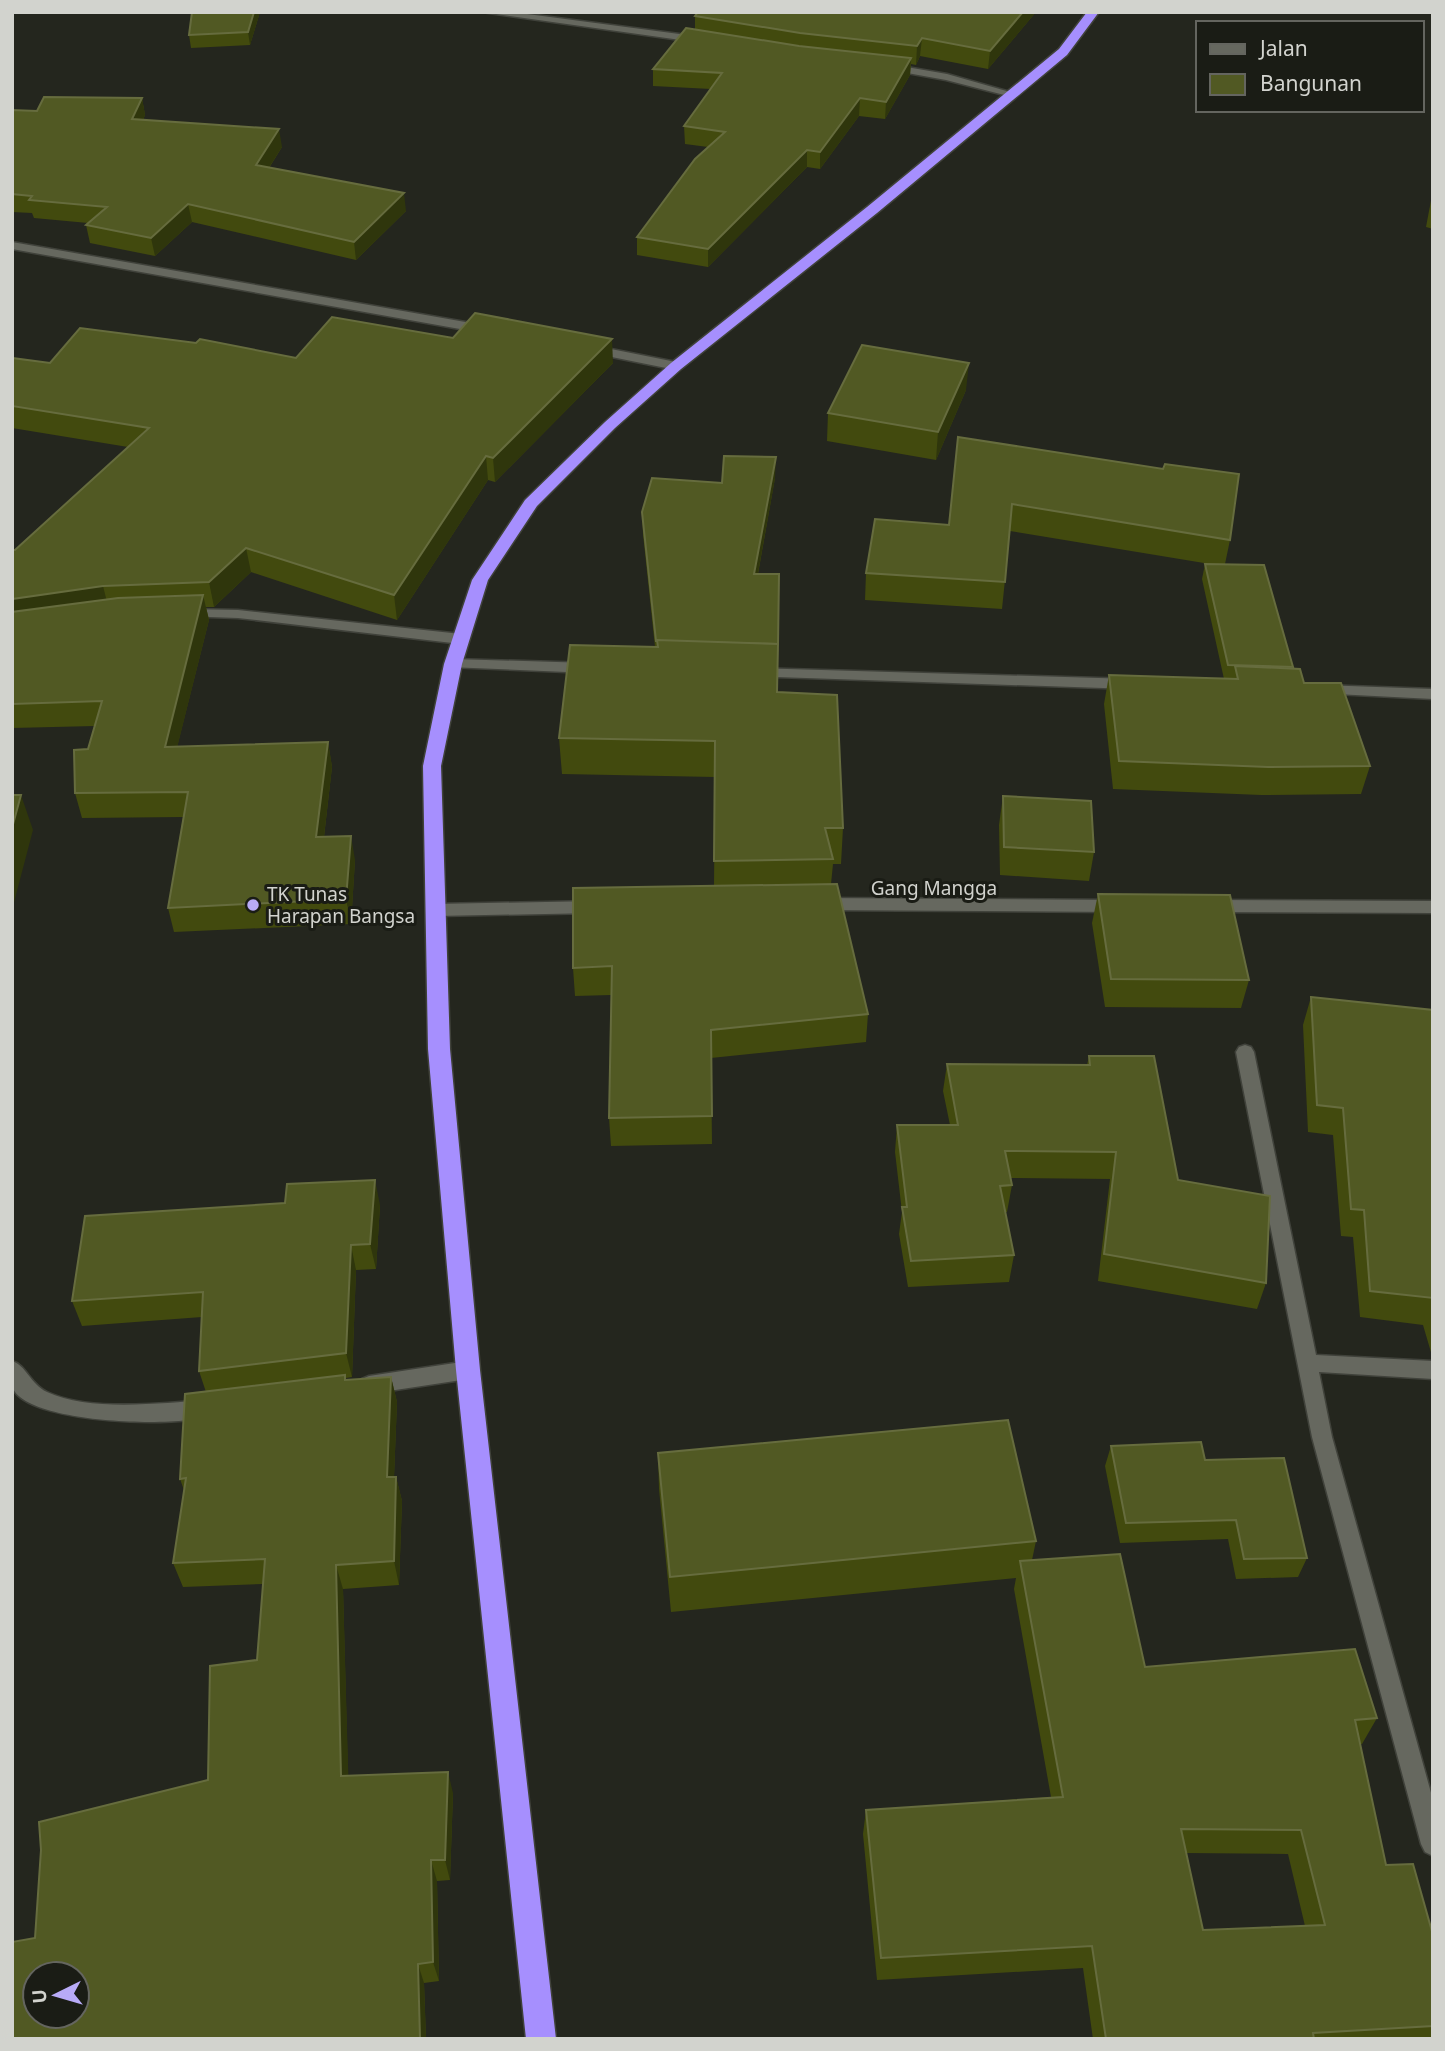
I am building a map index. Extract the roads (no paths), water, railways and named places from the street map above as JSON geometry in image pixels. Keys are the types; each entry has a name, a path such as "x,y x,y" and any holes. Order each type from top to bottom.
{"highway":[{"path":"541,2039 468,1370 439,1049 432,766 453,663 480,580 531,503 610,425 676,366 1063,52 1093,12"}],"street":[{"path":"487,12 594,24 718,43"},
{"path":"876,66 914,70 1012,94"},
{"path":"12,245 507,334"},
{"path":"576,346 676,366"},
{"path":"171,613 238,614 461,639"},
{"path":"453,663 605,668"},
{"path":"743,672 1143,685"},
{"path":"1309,690 1433,694"},
{"name":"Gang Mangga","path":"808,907 1134,907"},
{"path":"1196,907 1433,908"},
{"path":"436,910 615,908"},
{"path":"1245,1052 1322,1437 1432,1838"},
{"path":"1307,1363 1433,1370"},
{"path":"12,1369 26,1391 45,1402 80,1409 161,1412 227,1406"},
{"path":"348,1388 468,1370"}],"place":[{"name":"TK Tunas Harapan Bangsa","path":"253,905"}]}
